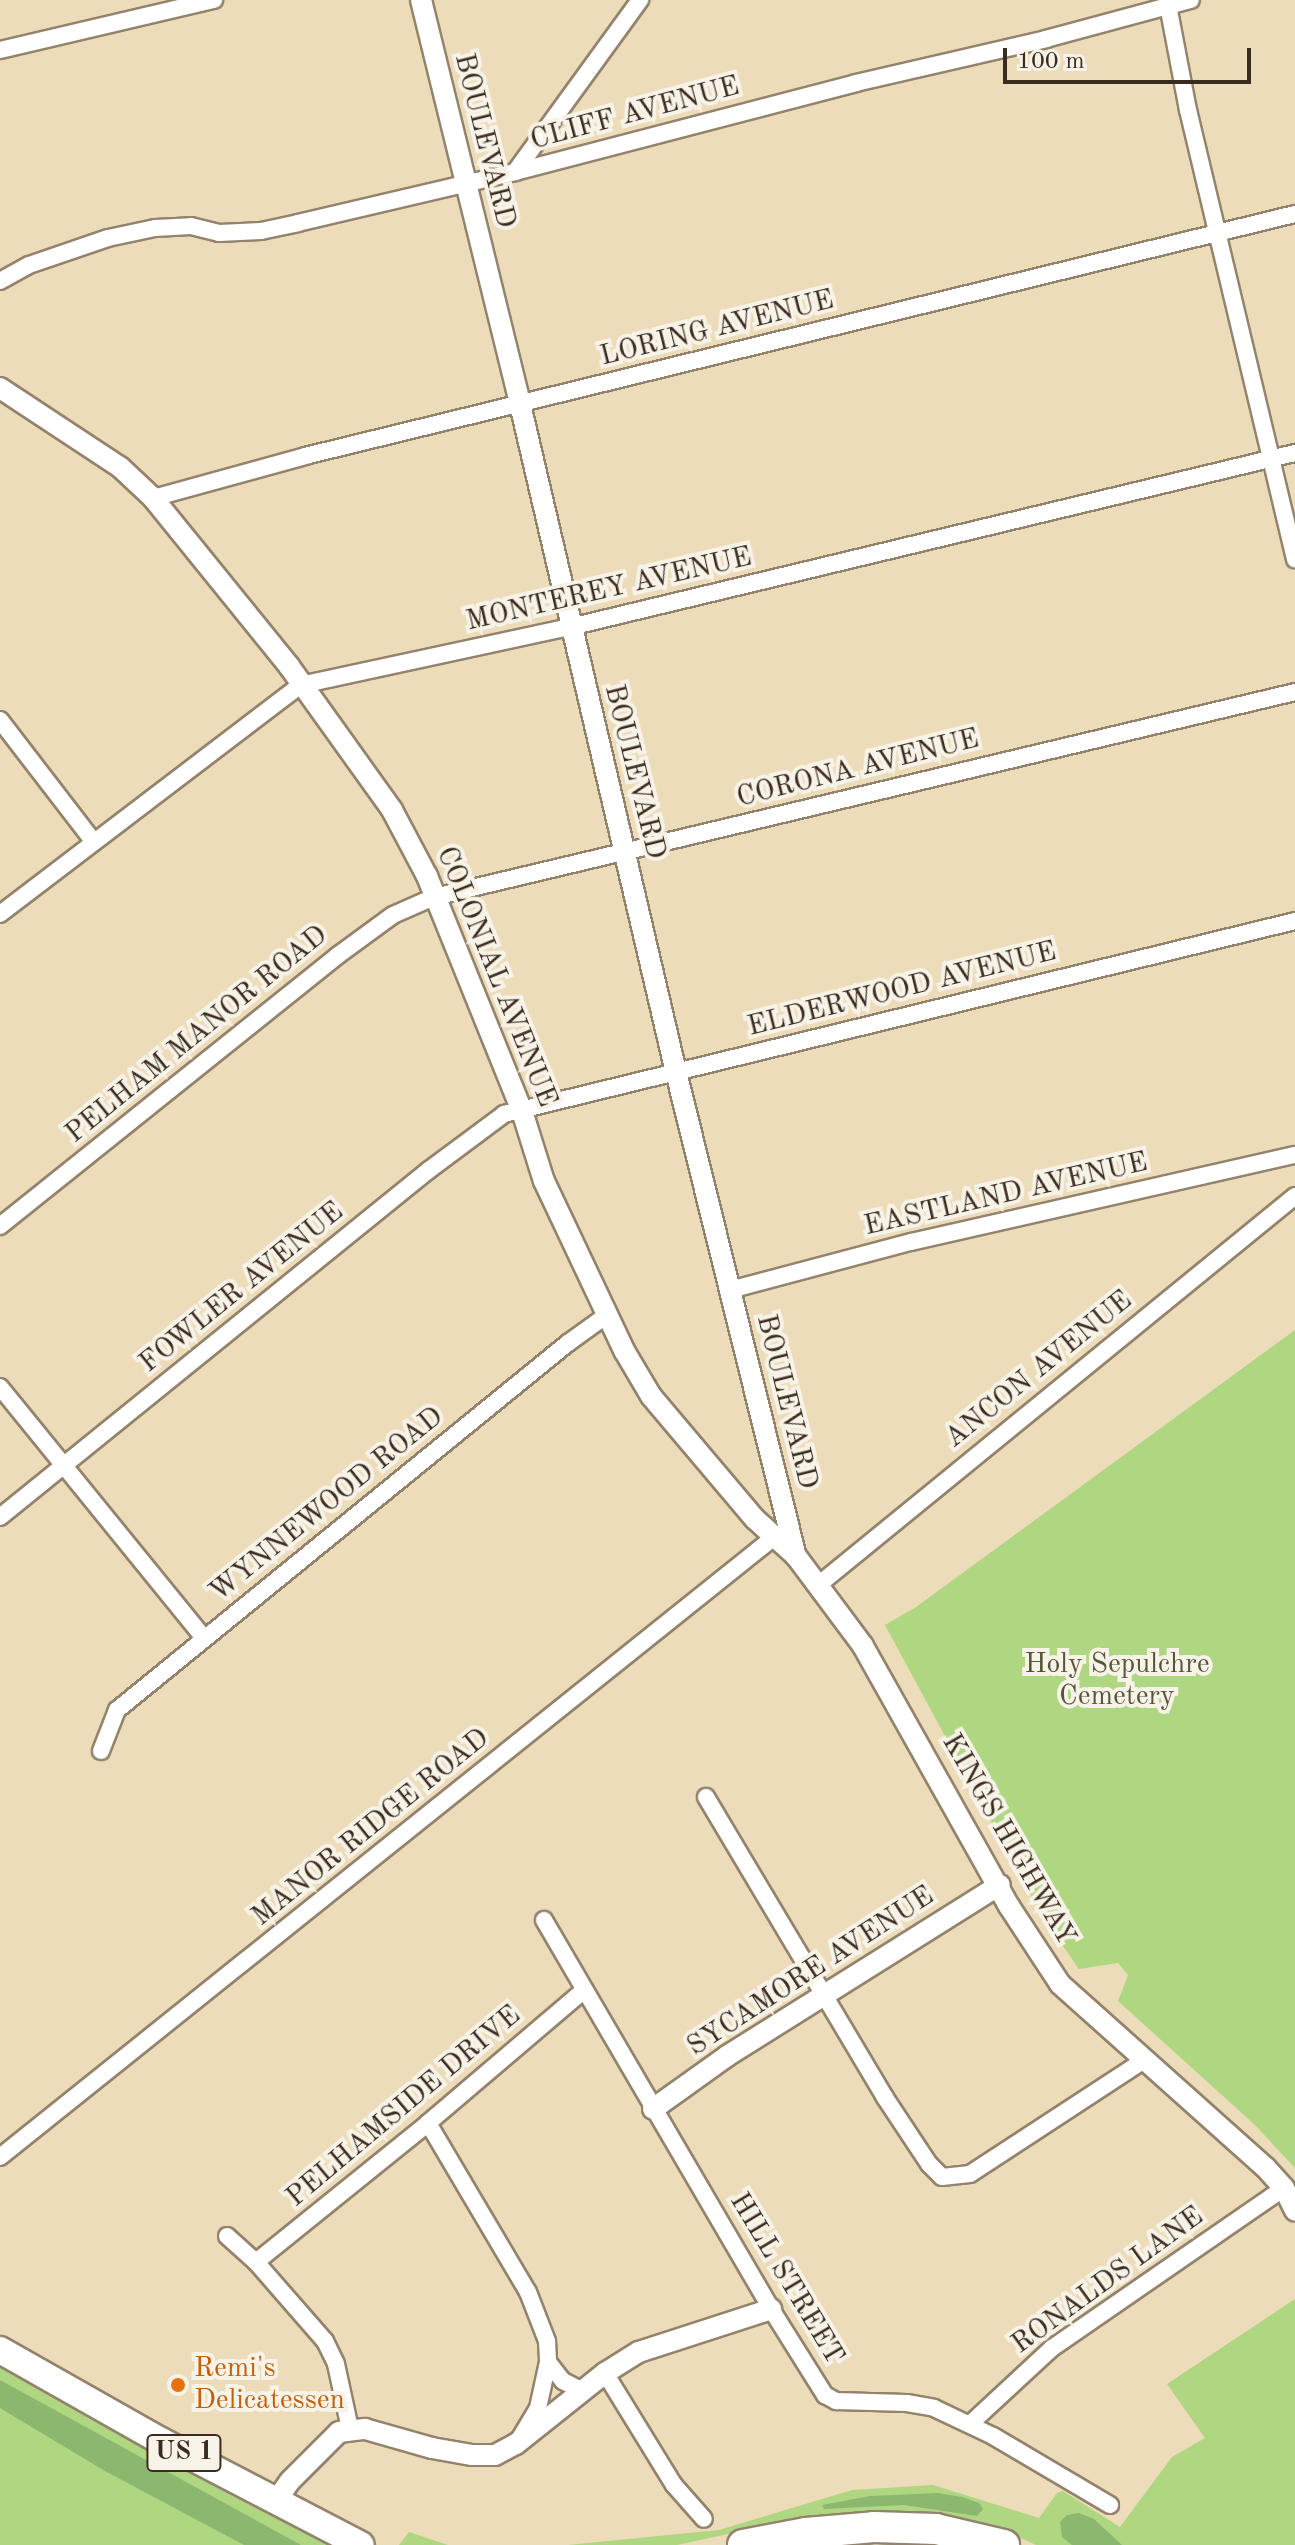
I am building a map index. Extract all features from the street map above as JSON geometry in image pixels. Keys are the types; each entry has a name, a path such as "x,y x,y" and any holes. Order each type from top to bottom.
{"highway":[{"path":"743,2545 806,2533 885,2527 936,2529 1004,2545"}],"main road":[{"name":"US 1","path":"5,2352 361,2545"}],"street":[{"path":"0,50 214,0"},
{"name":"BOULEVARD","path":"421,0 520,404 676,1072 796,1556"},
{"path":"515,172 640,0"},
{"name":"CLIFF AVENUE","path":"0,281 29,265 108,238 191,226 219,233 261,231 515,172 1167,3 1191,0"},
{"path":"1167,3 1217,234 1295,559"},
{"name":"LORING AVENUE","path":"153,498 305,456 1295,214"},
{"name":"COLONIAL AVENUE","path":"0,388 120,467 153,498 301,685 392,810 427,876 522,1111 544,1181 607,1315 651,1396 773,1538 796,1556 863,1646"},
{"name":"MONTEREY AVENUE","path":"0,914 301,685 570,627 1295,453"},
{"name":"CORONA AVENUE","path":"434,897 1295,692"},
{"path":"0,720 94,842"},
{"name":"PELHAM MANOR ROAD","path":"0,1226 337,956 393,915 434,897"},
{"name":"ELDERWOOD AVENUE","path":"522,1111 1295,921"},
{"name":"FOWLER AVENUE","path":"0,1517 429,1170 504,1114 522,1111"},
{"name":"EASTLAND AVENUE","path":"730,1290 911,1242 1295,1155"},
{"name":"ANCON AVENUE","path":"817,1586 1295,1196"},
{"name":"WYNNEWOOD ROAD","path":"101,1751 117,1710 607,1315"},
{"path":"0,1387 204,1638"},
{"name":"MANOR RIDGE ROAD","path":"0,2157 773,1538"},
{"name":"KINGS HIGHWAY","path":"863,1646 1000,1885 1009,1906 1060,1984 1265,2167 1284,2188 1295,2211"},
{"path":"706,1797 906,2130 942,2177 970,2174 1144,2060"},
{"name":"SYCAMORE AVENUE","path":"653,2109 727,2056 1000,1885"},
{"name":"HILL STREET","path":"544,1920 771,2309 825,2395 836,2401 907,2403 934,2408 970,2424 1110,2505"},
{"name":"PELHAMSIDE DRIVE","path":"256,2262 428,2123 584,1990"},
{"path":"428,2123 528,2292 547,2341 548,2362 538,2408 516,2444"},
{"name":"RONALDS LANE","path":"970,2424 1052,2348 1284,2188"},
{"path":"227,2236 256,2262 325,2341 336,2364 350,2429"},
{"path":"276,2501 328,2440 350,2429 365,2429 472,2455 495,2455 516,2444 605,2373 639,2352 771,2309"},
{"path":"548,2362 563,2381 583,2391"},
{"path":"605,2373 674,2485 704,2519"}],"green space":[{"name":"Holy Sepulchre Cemetery","path":"1295,1330 1295,2168 1255,2125 1118,2001 1128,1975 1118,1963 1079,1969 1041,1914 885,1625 916,1607"},
{"path":"1295,2299 1295,2545 1036,2545 991,2524 910,2515 765,2526 677,2545 568,2545 719,2530 852,2490 933,2485 1039,2518 1057,2493 1063,2491 1120,2527 1172,2457 1205,2438 1167,2384"},
{"path":"0,2354 330,2540 327,2545 0,2545"},
{"path":"0,2380 301,2545 244,2545 105,2471 0,2408"},
{"path":"938,2493 979,2503 983,2509 977,2516 904,2505 824,2509 822,2505 870,2496"},
{"path":"1079,2513 1094,2519 1122,2545 1072,2545 1062,2537 1060,2522 1067,2515"},
{"path":"409,2532 448,2545 399,2545"}],"place":[{"name":"Remi's Delicatessen","path":"178,2385"}]}
